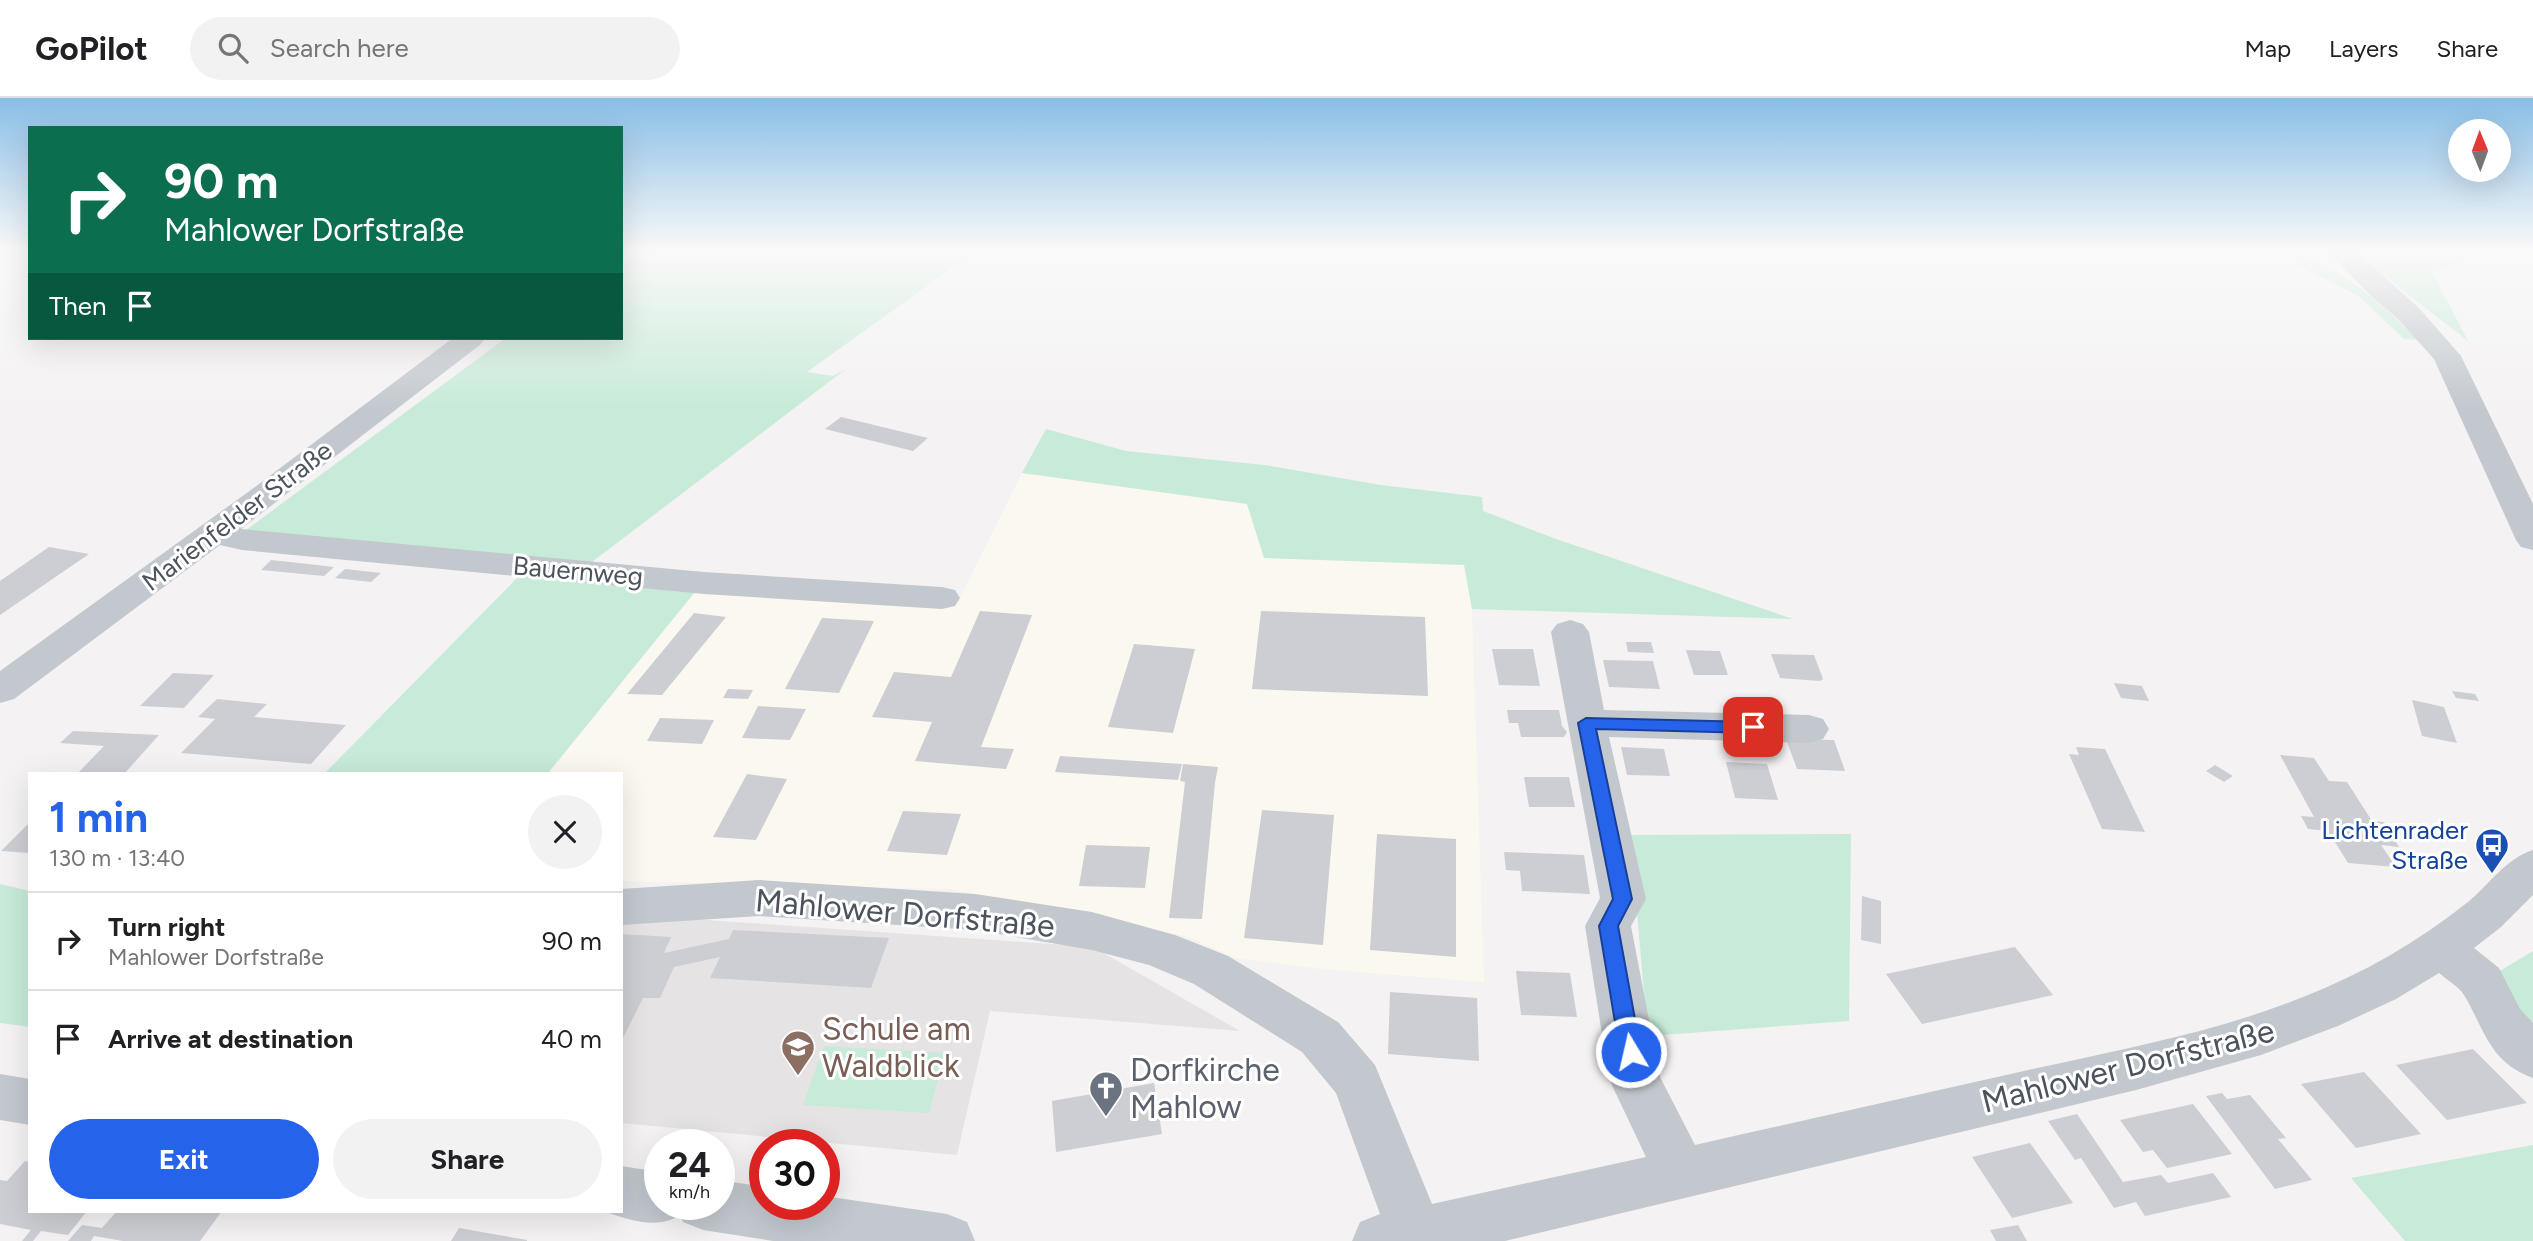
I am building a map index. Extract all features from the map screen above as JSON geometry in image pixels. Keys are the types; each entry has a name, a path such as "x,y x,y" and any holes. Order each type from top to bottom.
{"street":[{"path":"2396,303 2447,356 2533,540"},
{"name":"Marienfelder Straße","path":"0,690 215,533 468,340"},
{"name":"Bauernweg","path":"215,533 256,541 704,583 942,597"},
{"path":"1570,632 1623,899 1608,926 1635,1079 1681,1174"},
{"path":"1586,723 1809,729"},
{"name":"Mahlower Dorfstraße","path":"623,907 759,898 900,906 1020,917 1092,931 1158,948 1211,970 1320,1037 1357,1082 1398,1237 2127,1071 2251,1038 2356,998 2442,950 2517,885 2533,867"},
{"path":"2442,950 2482,982 2502,1024 2533,1056"},
{"path":"0,1097 28,1101"},
{"path":"623,1192 644,1196"},
{"path":"735,1213 794,1230 947,1241"}],"shaded area":[{"path":"1022,473 1247,504 1264,558 1465,565 1472,610 1484,982 1320,969 1237,958 1185,936 950,889 623,881 623,772 550,772 699,587 958,602"},
{"name":"Schule am Waldblick","path":"651,916 1093,947 1240,1031 990,1011 957,1155 840,1144 840,1129 749,1129 749,1135 735,1134 735,1129 684,1129 623,1123 623,922"}],"green space":[{"path":"623,303 903,303 807,372 833,376 846,369 584,568 242,533 503,340 623,340"},
{"path":"2367,303 2379,303 2419,340 2404,339"},
{"path":"2420,303 2448,303 2468,341"},
{"path":"1046,429 1126,451 1264,465 1381,485 1482,497 1483,511 1556,539 1793,619 1472,609 1464,565 1264,558 1247,504 1022,473"},
{"path":"526,569 699,587 549,772 326,772"},
{"path":"1851,834 1849,1021 1648,1036 1630,835"},
{"path":"0,884 28,891 28,1027 0,1023"},
{"path":"2533,951 2533,1029 2485,980"},
{"path":"824,1046 945,1053 929,1113 803,1105"},
{"path":"2533,1145 2533,1241 2405,1241 2351,1178"}],"building":[{"path":"841,417 928,438 913,451 825,429"},
{"path":"49,547 89,554 0,615 0,581"},
{"path":"271,560 334,567 324,576 261,570"},
{"path":"345,569 381,573 371,582 335,578"},
{"path":"980,611 1032,615 981,747 1014,749 1006,769 915,761 932,722 872,717 894,672 951,677"},
{"path":"1261,611 1425,617 1428,696 1252,689"},
{"path":"694,613 726,617 662,695 627,694"},
{"path":"822,618 874,621 839,693 785,689"},
{"path":"1626,642 1651,642 1654,653 1628,652"},
{"path":"1134,644 1195,649 1173,733 1108,727"},
{"path":"1492,649 1533,649 1540,686 1499,685"},
{"path":"1686,650 1720,651 1728,675 1694,675"},
{"path":"1771,654 1814,655 1823,679 1780,678"},
{"path":"1603,660 1653,661 1660,689 1609,687"},
{"path":"173,673 214,675 184,708 140,706"},
{"path":"2114,683 2142,686 2149,701 2121,698"},
{"path":"728,689 753,690 748,699 723,698"},
{"path":"2452,691 2475,694 2479,701 2456,698"},
{"path":"217,699 267,704 254,717 346,725 311,764 181,753 215,719 198,717"},
{"path":"2412,700 2444,707 2457,743 2422,736"},
{"path":"758,706 806,709 790,740 742,738"},
{"path":"1507,710 1559,710 1562,726 1567,732 1564,737 1521,737 1518,723 1509,723"},
{"path":"660,718 714,720 702,744 647,741"},
{"path":"73,731 159,735 126,772 79,772 104,746 60,743"},
{"path":"1786,739 1834,740 1845,771 1797,769"},
{"path":"1621,747 1664,749 1670,776 1627,775"},
{"path":"2076,747 2105,749 2145,832 2102,829 2069,754 2079,755"},
{"path":"2280,755 2314,758 2329,781 2347,782 2372,821 2384,822 2399,847 2381,845 2396,867 2348,863 2328,831 2308,829 2301,816 2314,817"},
{"path":"1060,756 1182,764 1178,780 1055,772"},
{"path":"1726,762 1767,764 1778,800 1735,798"},
{"path":"1183,764 1218,767 1202,919 1169,918 1185,782 1180,781"},
{"path":"2215,765 2233,776 2224,782 2206,771"},
{"path":"747,774 787,779 756,840 713,837"},
{"path":"1524,777 1569,777 1575,807 1529,807"},
{"path":"1262,810 1334,815 1323,945 1244,938"},
{"path":"903,811 961,814 947,855 887,851"},
{"path":"28,824 28,853 1,851"},
{"path":"1377,834 1456,839 1456,957 1370,950"},
{"path":"1086,845 1150,847 1145,888 1079,886"},
{"path":"1504,852 1584,855 1590,894 1522,891 1520,871 1506,870"},
{"path":"1862,896 1881,901 1881,944 1861,940"},
{"path":"733,930 889,938 871,988 710,978 720,957 674,967 660,998 643,998 623,1038 623,934 671,937 664,953 729,939"},
{"path":"2015,947 2053,995 1922,1024 1886,974"},
{"path":"1516,971 1570,973 1577,1017 1521,1015"},
{"path":"1390,992 1477,998 1479,1061 1388,1054"},
{"path":"2473,1049 2527,1103 2447,1120 2396,1065"},
{"path":"2364,1072 2421,1134 2356,1148 2301,1084"},
{"name":"Dorfkirche Mahlow","path":"1154,1083 1162,1134 1056,1152 1052,1101"},
{"path":"2222,1093 2227,1099 2250,1095 2286,1138 2278,1139 2312,1180 2275,1189 2206,1096"},
{"path":"2193,1104 2232,1154 2167,1168 2153,1150 2143,1152 2120,1120"},
{"path":"2077,1114 2123,1182 2161,1175 2168,1183 2213,1173 2231,1197 2145,1216 2136,1202 2114,1208 2081,1158 2075,1160 2048,1121"},
{"path":"2030,1143 2073,1203 2012,1218 1972,1157"},
{"path":"25,1161 28,1162 28,1213 85,1213 68,1235 41,1231 33,1241 22,1241 31,1230 0,1224 0,1180 7,1181"},
{"path":"115,1213 221,1213 200,1241 123,1241 94,1236 91,1241 68,1241 82,1225 102,1228"},
{"path":"2018,1225 2027,1241 1996,1241 1990,1230"},
{"path":"459,1228 527,1240 527,1241 451,1241"}],"place":[{"name":"Lichtenrader Straße","path":"2492,875"},
{"name":"Schule am Waldblick","path":"798,1077"},
{"name":"Dorfkirche Mahlow","path":"1106,1118"}],"route":[{"path":"1631,1052 1608,926 1623,899 1586,723 1753,727"}]}
